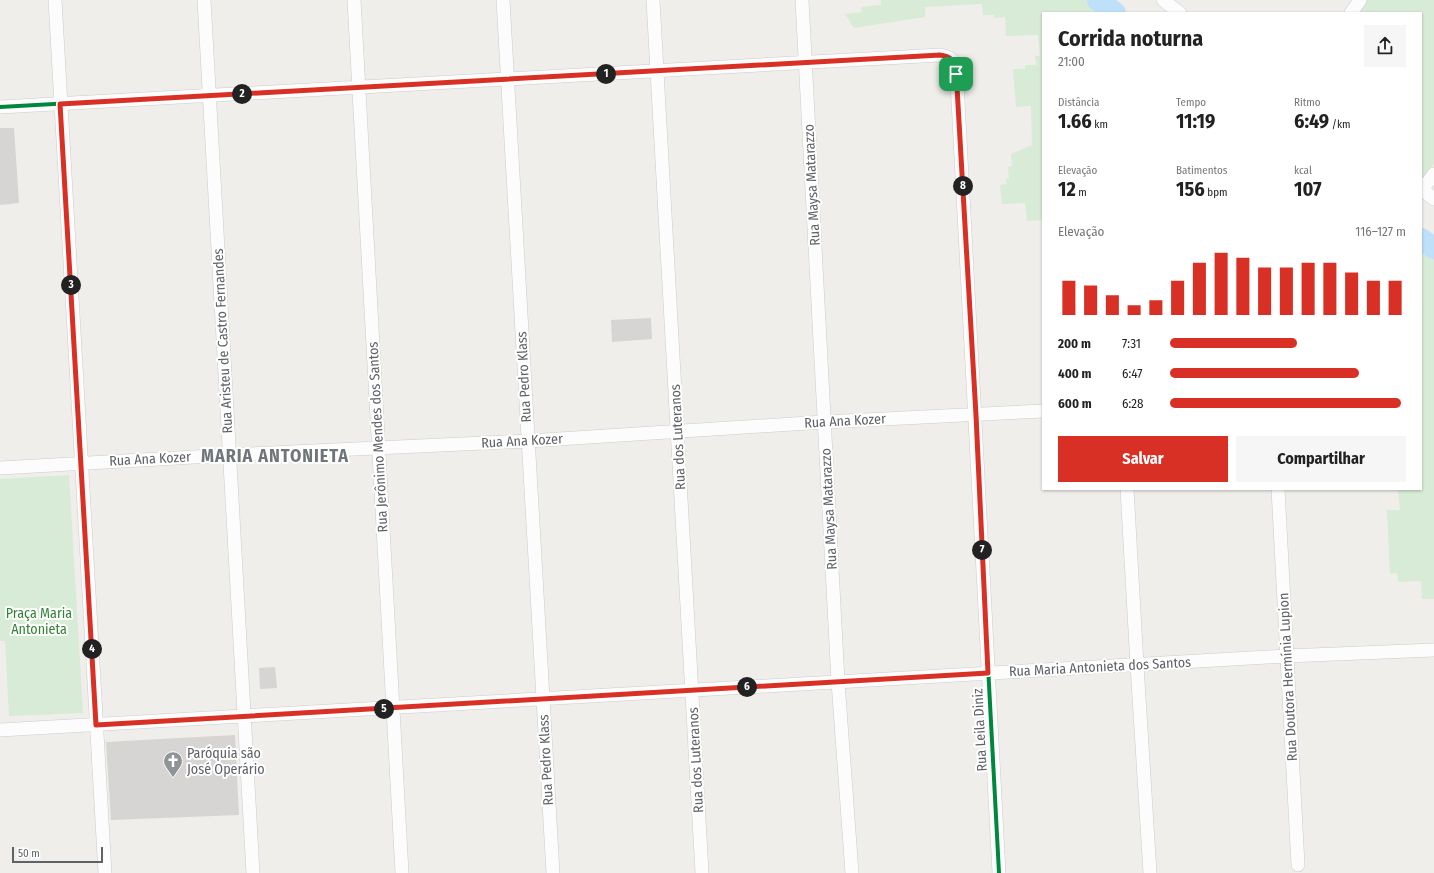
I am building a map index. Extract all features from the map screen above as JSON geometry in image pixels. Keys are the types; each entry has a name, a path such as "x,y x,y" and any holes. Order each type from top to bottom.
{"street":[{"path":"55,0 105,873"},
{"name":"Rua Aristeu de Castro Fernandes","path":"204,0 253,873"},
{"name":"Rua Jerônimo Mendes dos Santos","path":"354,0 402,873"},
{"name":"Rua Pedro Klass","path":"503,0 553,873"},
{"name":"Rua dos Luteranos","path":"653,0 702,873"},
{"name":"Rua Maysa Matarazzo","path":"802,0 838,682 852,873"},
{"path":"1163,0 1179,12"},
{"path":"1352,12 1360,0"},
{"name":"Rua Leila Diniz","path":"805,63 940,55 948,57 954,62 957,82 976,415 988,673 1000,873"},
{"path":"0,107 805,63"},
{"path":"1422,188 1434,174"},
{"path":"1422,190 1434,199"},
{"name":"Rua Ana Kozer","path":"0,468 379,447 528,441 824,422 1042,411"},
{"path":"1127,490 1150,873"},
{"name":"Rua Doutora Hermínia Lupion","path":"1278,490 1298,865"},
{"name":"Rua Maria Antonieta dos Santos","path":"0,730 1286,656 1434,650"}],"green space":[{"path":"881,0 1091,0 1107,12 1042,12 1042,220 1027,221 1025,203 1002,204 1000,185 1006,184 1006,179 1009,179 1008,167 1012,166 1011,154 1032,145 1031,106 1016,107 1013,69 1025,69 1025,65 1036,65 1035,56 1040,56 1038,35 1006,36 1005,17 994,18 994,15 983,15 982,4 925,7 925,17 854,28 845,14 862,12 861,7 881,5"},
{"path":"1366,0 1434,0 1434,164 1422,179 1422,12 1357,12"},
{"path":"1422,249 1434,258 1434,599 1422,599 1421,581 1398,582 1397,573 1390,574 1387,510 1400,510 1398,490 1422,490"},
{"name":"Praça Maria Antonieta","path":"69,475 83,713 9,716 5,641 0,641 0,479"}],"building":[{"path":"0,128 14,128 19,203 0,205"},
{"path":"651,318 652,339 612,342 611,320"},
{"path":"275,667 277,688 260,689 259,668"},
{"name":"Paróquia são José Operário","path":"235,735 239,815 111,820 106,742"}],"waterway":[{"path":"1098,0 1114,12"},
{"path":"1422,240 1434,248"}],"cycle path":[{"path":"0,107 940,55 950,58 955,64 956,68 999,873"}],"place":[{"name":"Paróquia são José Operário","path":"173,778"}],"district":[{"name":"MARIA ANTONIETA","path":"275,456"}],"route":[{"path":"940,55 951,58 956,66 956,74 976,415 988,673 96,725 60,104 940,55"}]}
